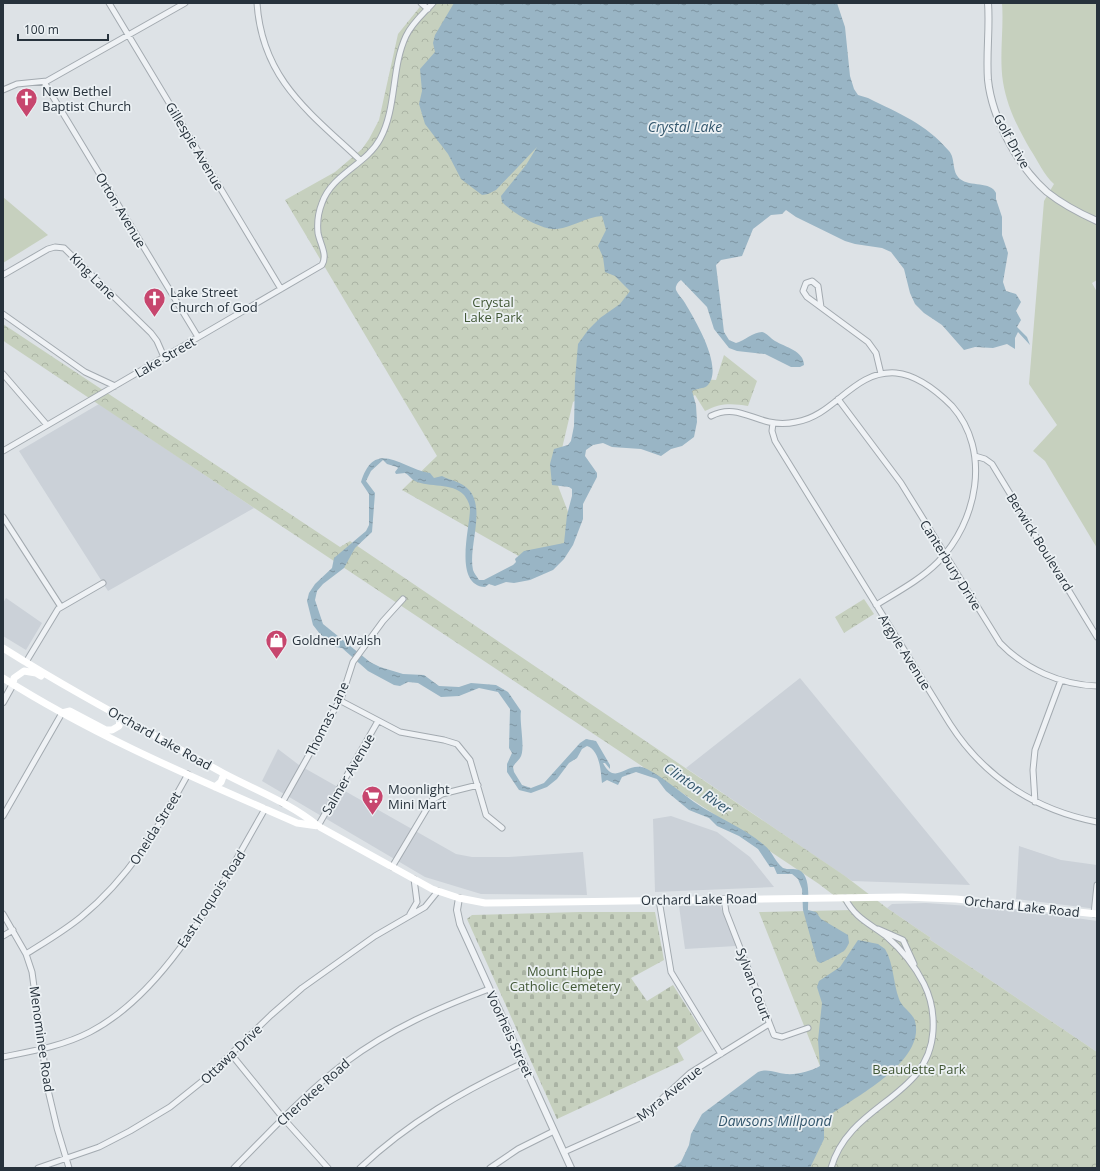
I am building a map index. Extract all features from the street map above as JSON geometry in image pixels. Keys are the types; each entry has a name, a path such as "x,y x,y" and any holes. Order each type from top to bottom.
{"main road":[{"name":"Orchard Lake Road","path":"3,648 115,714 224,774 302,813 318,826 392,867 438,891 459,898 498,904 724,898 956,899 1095,914"},
{"path":"13,684 17,675 24,671 30,671 90,704 98,704"},
{"name":"Orchard Lake Road","path":"3,678 62,713 117,742 298,823 318,826"},
{"path":"62,713 70,711 106,730 112,730 119,726 120,721 115,714"},
{"path":"215,787 221,782 224,774"}],"street":[{"name":"Gillespie Avenue","path":"109,3 281,289"},
{"path":"3,90 17,84 44,82 185,3"},
{"path":"256,3 266,49 286,87 307,112 360,160 372,150 382,134 404,42 413,25 433,3"},
{"path":"421,3 428,9"},
{"name":"Golf Drive","path":"988,3 988,78 993,105 1002,126 1021,160 1042,188 1069,207 1097,221"},
{"name":"Orton Avenue","path":"44,82 198,337"},
{"name":"Lake Street","path":"3,450 320,266 324,260 318,225 321,205 333,184 360,160"},
{"name":"King Lane","path":"3,275 48,249 55,247 64,248 151,333 164,357"},
{"path":"821,307 817,284 812,281 806,282 803,288 804,294 821,307 868,342 876,353 881,374"},
{"path":"3,314 85,372 115,386"},
{"path":"711,416 724,411 737,411 773,423 790,423 807,420 823,411 862,381 881,374 896,373 910,376 922,382 954,408 965,426 975,456 974,486 969,511 960,531 945,554 922,576 876,605"},
{"path":"3,374 47,425"},
{"name":"Canterbury Drive","path":"838,399 890,468 989,626 1004,646 1030,666 1061,680 1097,686"},
{"name":"Argyle Avenue","path":"773,423 772,431 775,441 950,724 967,748 994,775 1034,802 1064,814 1097,822"},
{"name":"Berwick Boulevard","path":"975,456 985,459 992,464 1097,637"},
{"path":"3,517 61,607"},
{"path":"26,662 54,615 61,607 103,583"},
{"name":"Thomas Lane","path":"282,803 340,700 353,662 403,599"},
{"path":"1034,802 1033,770 1035,750 1061,680"},
{"path":"3,702 13,684"},
{"path":"340,700 378,721 408,734 444,740 457,744 470,760 486,814 502,828"},
{"path":"3,816 62,713"},
{"name":"Salmer Avenue","path":"318,826 378,721"},
{"name":"Oneida Street","path":"26,954 82,916 117,883 150,840 188,774"},
{"path":"392,867 432,800 442,794 478,785"},
{"name":"East Iroquois Road","path":"3,1056 42,1049 72,1040 97,1028 122,1011 147,987 184,942 208,908 265,809"},
{"path":"410,914 417,902 414,879"},
{"path":"1095,914 1097,885"},
{"name":"Ottawa Drive","path":"38,1168 66,1160 115,1139 155,1116 192,1090 271,1015 308,984 364,943 410,914 427,906 438,891"},
{"name":"Voorheis Street","path":"459,898 457,910 460,924 571,1168"},
{"name":"Sylvan Court","path":"724,898 726,912 774,1034 779,1037 808,1028"},
{"path":"845,898 854,913 895,945 917,972"},
{"path":"659,900 671,972 721,1054"},
{"name":"Menominee Road","path":"3,914 26,954 33,978 51,1104 69,1168"},
{"path":"831,1168 839,1148 849,1134 869,1113 913,1080 927,1060 933,1036 933,1015 927,991 903,940 886,931 874,928"},
{"path":"3,936 13,930"},
{"name":"Cherokee Road","path":"234,1168 283,1118 330,1074 381,1038 428,1012 489,989"},
{"name":"Myra Avenue","path":"564,1152 642,1117 687,1075 770,1024"},
{"path":"231,1054 283,1118 328,1168"},
{"path":"360,1168 393,1139 433,1110 469,1089 523,1063"},
{"path":"490,1168 518,1149 554,1130"}],"shaded area":[{"path":"99,404 254,508 108,591 19,451"},
{"path":"6,598 42,623 26,650 3,636 3,603"},
{"path":"800,678 970,885 852,881 686,768"},
{"path":"278,749 299,765 456,854 472,857 509,857 583,852 587,895 481,894 425,877 262,781"},
{"path":"671,816 717,832 750,857 774,887 655,892 653,819"},
{"path":"1019,846 1061,860 1097,865 1097,909 1016,899"},
{"path":"926,903 1012,909 1097,921 1097,1052 929,939 931,938 887,908 892,904"},
{"path":"720,905 736,946 685,949 679,906"}],"green space":[{"name":"Crystal Lake Park","path":"423,3 467,3 539,138 609,202 685,378 716,380 724,355 757,381 748,406 726,404 715,406 705,411 695,395 649,420 621,374 573,402 555,478 575,530 545,571 402,490 437,456 285,200 335,172 362,149 379,120 398,34"},
{"path":"1002,3 1097,3 1097,280 1092,283 1097,292 1097,548 1045,461 1033,451 1057,425 1029,384 1044,201 1054,184 1044,172 1017,125 1007,100 1002,72"},
{"path":"3,197 48,235 3,263"},
{"name":"Beaudette Park","path":"3,324 340,547 350,541 845,876 887,908 931,938 929,939 1097,1052 1097,1168 752,1168 820,1066 759,912 853,910 819,884 5,342 3,340"},
{"path":"864,599 874,614 844,633 835,617"},
{"name":"Mount Hope Catholic Cemetery","path":"579,912 655,912 664,960 631,978 647,1001 673,985 702,1031 677,1047 684,1060 557,1119 467,919 472,915"}],"water":[{"name":"Crystal Lake","path":"454,3 837,3 845,27 850,76 854,89 858,95 891,109 912,120 931,133 951,154 955,172 960,179 969,183 985,185 993,189 996,193 996,199 1002,217 1002,235 1008,253 1003,282 1006,291 1016,294 1021,302 1016,311 1021,320 1017,327 1027,337 1030,345 1018,332 1015,338 1015,349 1007,344 993,348 975,347 964,350 942,325 924,313 915,304 910,293 904,269 891,252 882,248 845,241 796,217 786,210 782,214 771,215 753,229 742,256 721,260 716,265 724,332 729,340 736,343 755,333 762,332 767,334 775,341 801,356 804,365 800,367 791,367 765,354 737,351 729,348 714,329 707,307 681,280 677,284 676,290 684,301 701,332 711,357 713,368 712,378 707,386 692,391 696,405 697,422 694,437 682,446 671,449 661,456 641,449 612,447 603,443 593,445 586,450 585,456 597,473 597,477 583,504 583,519 573,545 564,559 553,570 530,580 514,583 506,582 495,586 489,584 485,587 475,584 469,577 466,566 466,542 470,509 464,495 453,488 415,481 405,473 396,474 395,472 398,468 387,464 383,460 371,471 366,481 375,493 372,532 355,548 344,568 323,584 317,591 315,600 323,624 370,662 380,667 403,674 424,675 439,686 459,687 471,683 496,685 508,692 521,711 522,754 513,767 514,772 522,785 531,788 544,783 580,743 586,739 596,741 610,765 610,769 605,763 603,763 608,770 613,773 617,773 634,767 647,769 665,780 694,802 756,839 767,848 783,868 799,870 803,873 807,882 808,910 816,912 821,919 848,935 849,943 844,951 822,963 817,961 803,910 802,889 798,879 792,874 777,874 774,867 770,867 758,849 739,836 717,826 709,818 689,810 666,791 657,779 636,772 622,777 618,785 607,780 602,783 599,762 595,752 587,746 582,749 577,758 569,763 557,779 547,787 531,793 519,790 507,772 507,764 512,753 509,748 510,709 498,692 479,688 459,696 441,697 418,683 408,682 400,686 394,685 368,671 342,648 336,647 320,634 313,625 307,601 309,593 315,584 332,568 334,558 366,531 369,525 369,494 361,482 367,469 374,461 382,458 400,462 430,473 434,478 442,476 459,483 469,490 474,498 476,507 476,528 472,561 473,570 479,580 484,580 513,565 516,562 515,559 524,551 564,543 572,489 569,487 552,485 550,464 554,449 568,445 571,441 574,426 575,379 578,344 588,330 600,318 620,304 630,291 615,276 605,272 603,257 598,246 606,230 602,216 590,218 563,228 551,229 528,220 512,211 502,202 501,196 526,165 537,147 496,190 482,195 461,179 448,154 425,124 419,104 422,91 420,69 435,52 433,43 435,35"},
{"name":"Dawsons Millpond","path":"858,940 878,944 885,949 888,955 900,1002 912,1015 915,1021 915,1036 910,1051 885,1077 827,1117 824,1124 824,1139 810,1168 672,1168 681,1162 689,1145 691,1134 702,1114 758,1072 769,1071 795,1074 820,1066 818,1040 822,1003 817,987 819,981 840,967"}],"place":[{"name":"New Bethel Baptist Church","path":"27,118"},
{"name":"Lake Street Church of God","path":"154,318"},
{"name":"Goldner Walsh","path":"276,660"},
{"name":"Moonlight Mini Mart","path":"373,816"}],"water label":[{"name":"Clinton River","path":"698,788"}]}
